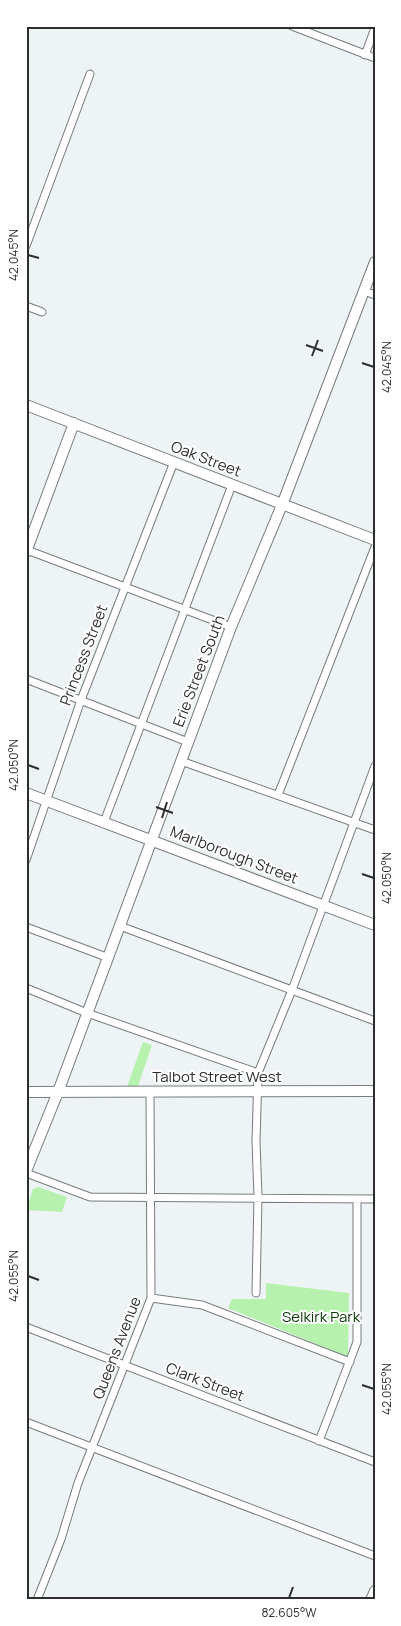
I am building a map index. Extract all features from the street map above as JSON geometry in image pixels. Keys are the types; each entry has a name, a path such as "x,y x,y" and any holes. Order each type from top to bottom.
{"main road":[{"name":"Erie Street South","path":"26,1172 109,958 231,627 282,506 375,262"},
{"name":"Oak Street","path":"26,405 282,506 375,540"},
{"path":"26,551 74,423"},
{"name":"Marlborough Street","path":"26,793 375,925"},
{"name":"Talbot Street West","path":"26,1092 374,1090"},
{"path":"371,1600 375,1591"}],"street":[{"path":"292,26 375,58"},
{"path":"365,54 375,28"},
{"path":"26,246 90,74"},
{"path":"364,291 375,295"},
{"path":"26,306 42,312"},
{"name":"Princess Street","path":"26,860 81,700 174,462"},
{"path":"104,822 232,485"},
{"path":"278,795 375,547"},
{"path":"26,551 231,627"},
{"path":"26,679 188,742"},
{"path":"181,761 375,830"},
{"path":"256,1293 258,1074 292,990 375,766"},
{"path":"26,926 109,958"},
{"path":"120,926 375,1021"},
{"path":"26,988 87,1013 258,1074"},
{"name":"Queens Avenue","path":"36,1600 60,1539 78,1483 126,1366 151,1298 150,1092"},
{"path":"26,1172 90,1197 375,1199"},
{"path":"319,1441 357,1342 357,1199"},
{"path":"151,1298 202,1305 350,1362"},
{"name":"Clark Street","path":"26,1327 375,1462"},
{"path":"26,1422 92,1449 375,1556"}],"green space":[{"path":"143,1042 152,1045 136,1092 125,1092"},
{"path":"38,1187 67,1197 62,1212 26,1210 33,1189"},
{"name":"Selkirk Park","path":"266,1283 349,1293 348,1357 228,1308 232,1299 266,1299"}]}
